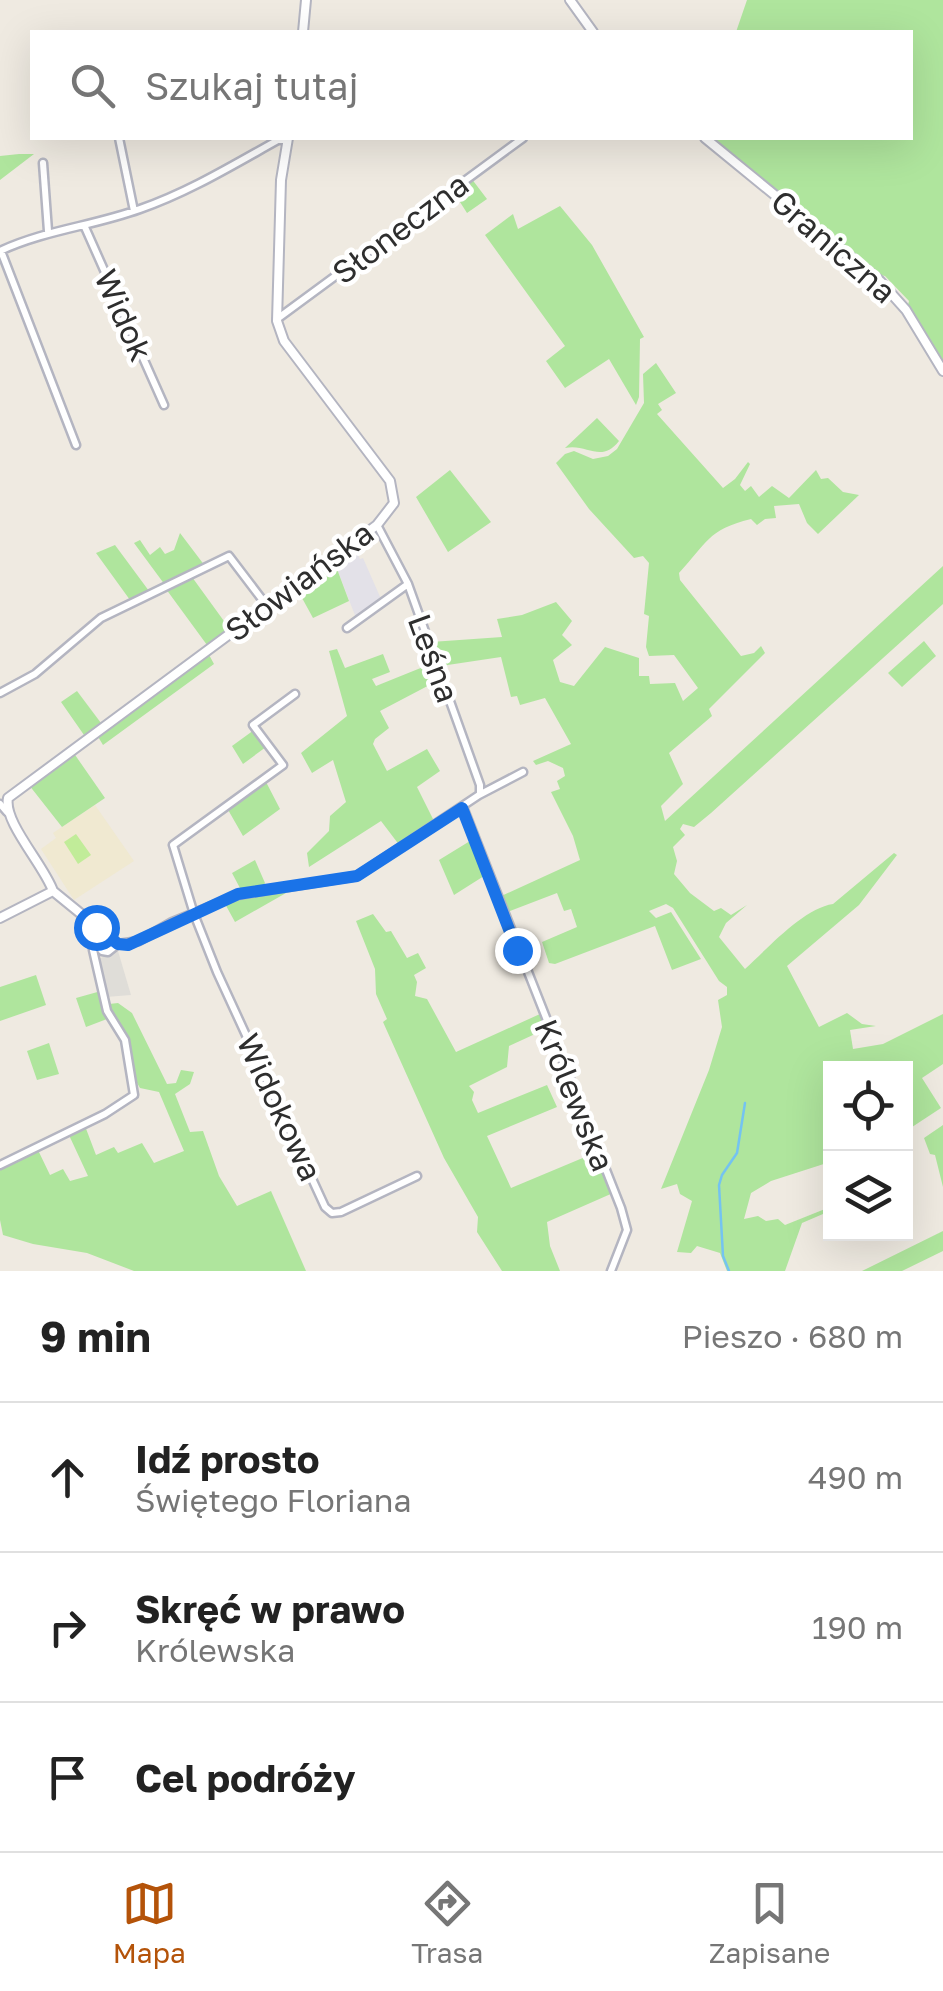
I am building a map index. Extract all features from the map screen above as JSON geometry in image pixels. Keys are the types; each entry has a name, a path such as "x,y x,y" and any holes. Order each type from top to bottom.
{"street":[{"path":"303,30 306,0"},
{"path":"570,0 592,30"},
{"path":"119,140 134,211"},
{"path":"76,445 0,251 48,232 134,211 194,186 278,140"},
{"name":"Słowiańska","path":"7,812 8,798 38,774 377,525 394,503 390,481 284,341 277,318 281,180 288,140"},
{"name":"Słoneczna","path":"277,318 520,140"},
{"name":"Graniczna","path":"707,140 880,281 906,310 943,371"},
{"path":"43,163 48,232"},
{"name":"Widok","path":"84,225 164,405"},
{"name":"Leśna","path":"377,525 408,584 480,785 480,795"},
{"path":"0,693 35,674 101,618 230,556 267,606"},
{"path":"347,628 408,584"},
{"name":"Widokowa","path":"294,694 252,724 282,765 173,845 217,972 326,1207 332,1213 341,1212 417,1176"},
{"path":"94,958 118,944 139,941 238,894 357,876 480,795 523,772"},
{"path":"0,804 44,868 53,890 118,944"},
{"name":"Królewska","path":"462,808 620,1208 627,1230 611,1271"},
{"path":"0,918 53,890"},
{"path":"0,1165 105,1114 134,1095 125,1040 107,1011 102,977 94,958 96,927"},
{"path":"94,940 102,951 108,952"}],"shaded area":[{"path":"353,545 381,599 356,618 334,561"},
{"path":"95,805 134,861 74,900 41,849 56,838 53,833"},
{"path":"118,951 131,995 106,997 98,959"}],"green space":[{"path":"747,0 943,0 943,364 909,301 885,276 876,274 713,140 913,140 913,30 737,30"},
{"path":"34,154 0,180 0,156"},
{"path":"471,178 487,199 467,213 453,191"},
{"path":"560,206 592,245 644,337 640,339 636,405 609,359 565,388 546,361 565,346 485,235 513,214 518,229"},
{"path":"656,363 676,393 658,404 662,410 657,414 723,488 748,462 740,485 745,491 751,486 759,497 772,486 789,498 816,470 821,479 828,478 843,492 859,495 818,534 807,523 799,504 774,506 776,518 757,525 751,519 716,533 679,573 680,580 741,656 754,653 761,646 765,653 709,709 712,716 669,753 683,784 661,806 665,821 943,566 943,604 711,813 694,827 683,824 680,829 685,835 673,847 677,861 674,874 690,893 714,911 721,908 731,915 747,905 726,923 719,937 745,969 798,921 833,904 894,853 897,855 859,905 787,966 819,1027 847,1013 862,1024 876,1026 850,1030 853,1049 883,1044 943,1014 943,1064 922,1078 941,1108 913,1126 913,1061 823,1061 823,1164 771,1181 751,1193 744,1219 758,1216 766,1221 778,1219 785,1225 823,1210 823,1214 802,1223 785,1271 727,1271 720,1253 697,1246 691,1253 677,1252 692,1201 680,1194 677,1184 661,1189 709,1070 722,1027 718,1000 727,995 727,987 719,981 673,908 666,904 649,911 656,918 671,912 701,959 672,970 655,926 555,964 549,963 542,942 577,927 571,909 564,911 557,893 505,913 499,897 580,860 551,792 560,789 557,781 565,776 563,768 548,761 536,765 533,761 571,744 545,698 520,705 517,696 511,697 501,657 441,666 431,642 502,637 497,619 522,615 556,602 572,621 562,635 572,645 553,660 560,682 574,686 605,647 639,658 639,676 649,676 650,684 675,683 683,701 698,688 674,655 649,656 649,616 644,614 649,563 643,556 634,558 589,509 556,463 574,451 593,459 617,449 644,403 643,374"},
{"path":"597,418 619,441 612,448 600,452 565,448"},
{"path":"450,470 491,522 448,552 416,497"},
{"path":"180,533 205,566 165,585 134,543 140,540 150,555 160,547 165,554 174,550"},
{"path":"115,545 149,591 130,600 96,553"},
{"path":"334,561 349,601 313,618 296,587"},
{"path":"192,577 229,628 207,645 166,589"},
{"path":"924,641 936,656 902,687 888,673"},
{"path":"337,649 345,668 383,654 390,672 372,679 376,686 433,663 439,680 380,711 389,728 373,744 387,771 427,749 440,771 417,787 435,823 400,846 381,821 309,867 307,853 329,831 330,816 346,802 333,760 312,773 301,753 347,716 329,651"},
{"path":"208,653 214,664 103,745 97,735"},
{"path":"77,691 101,723 84,735 61,702"},
{"path":"254,730 266,747 243,764 232,746"},
{"path":"73,752 105,798 62,827 29,785"},
{"path":"265,780 280,809 243,836 227,808"},
{"path":"76,834 91,855 78,864 64,842"},
{"path":"470,841 484,876 454,895 439,860"},
{"path":"255,860 265,883 262,888 241,890 232,873"},
{"path":"285,890 286,893 235,922 224,902"},
{"path":"373,914 386,932 391,931 407,958 418,953 426,968 414,975 415,996 427,999 456,1052 540,1014 546,1029 509,1046 507,1067 469,1086 478,1113 547,1085 557,1107 487,1136 511,1188 597,1152 613,1193 547,1222 550,1246 560,1271 502,1271 477,1232 478,1217 444,1158 383,1022 387,1019 376,994 375,969 356,921"},
{"path":"36,975 46,1005 0,1021 0,987"},
{"path":"101,991 107,1019 86,1027 76,998"},
{"path":"118,1003 132,1013 167,1084 176,1083 181,1070 194,1072 190,1084 175,1094 190,1132 203,1131 219,1176 237,1206 271,1191 306,1271 134,1271 87,1253 3,1235 0,1168 37,1148 50,1175 63,1169 70,1181 88,1176 68,1133 85,1126 96,1155 114,1147 118,1153 142,1143 154,1163 184,1151 159,1092 140,1088 137,1083 129,1041 109,1004"},
{"path":"49,1043 59,1074 37,1080 27,1051"},
{"path":"943,1125 943,1187 935,1155 930,1154 924,1138"},
{"path":"943,1231 943,1251 902,1271 862,1271"}],"waterway":[{"path":"729,1271 723,1256 719,1185 737,1153 745,1103"}],"route":[{"path":"96,927 124,946 238,894 326,884 357,876 462,808 517,950"}]}
